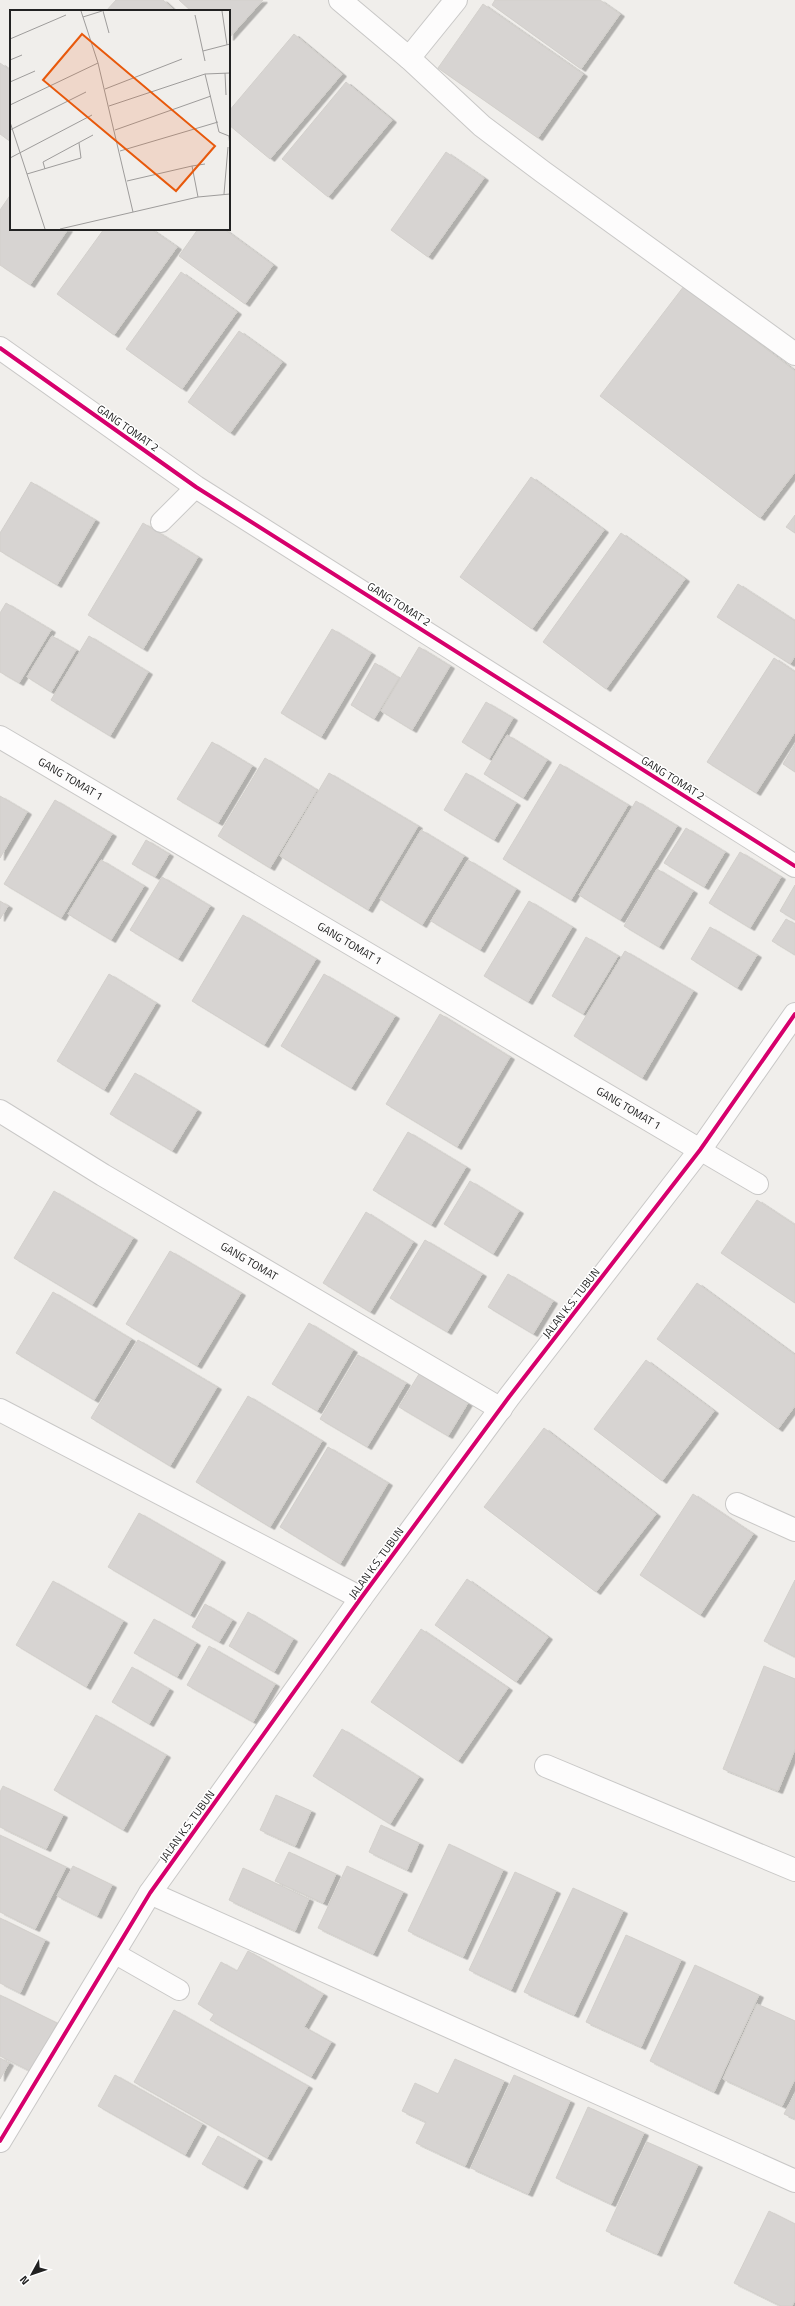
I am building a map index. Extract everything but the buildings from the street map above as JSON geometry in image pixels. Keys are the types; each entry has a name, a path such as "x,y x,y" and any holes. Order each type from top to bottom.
{"street":[{"path":"340,0 409,58 488,131 795,354"},
{"path":"409,58 456,0"},
{"name":"GANG TOMAT 2","path":"0,348 196,487 795,866"},
{"name":"GANG TOMAT 1","path":"0,737 700,1150"},
{"name":"JALAN K.S. TUBUN","path":"0,2141 150,1893 361,1598 501,1409 700,1150 795,1014"},
{"name":"GANG TOMAT","path":"0,1111 102,1175 501,1409"},
{"path":"0,1410 361,1598"},
{"path":"737,1504 795,1530"},
{"path":"546,1766 795,1870"},
{"path":"150,1893 795,2181"}],"lane":[{"path":"161,522 196,487"},
{"path":"700,1150 758,1184"},
{"path":"114,1954 178,1990"}],"cycle path":[{"path":"0,348 196,487 795,866"},
{"path":"0,2141 150,1893 361,1598 509,1397 700,1150 795,1014"}]}
